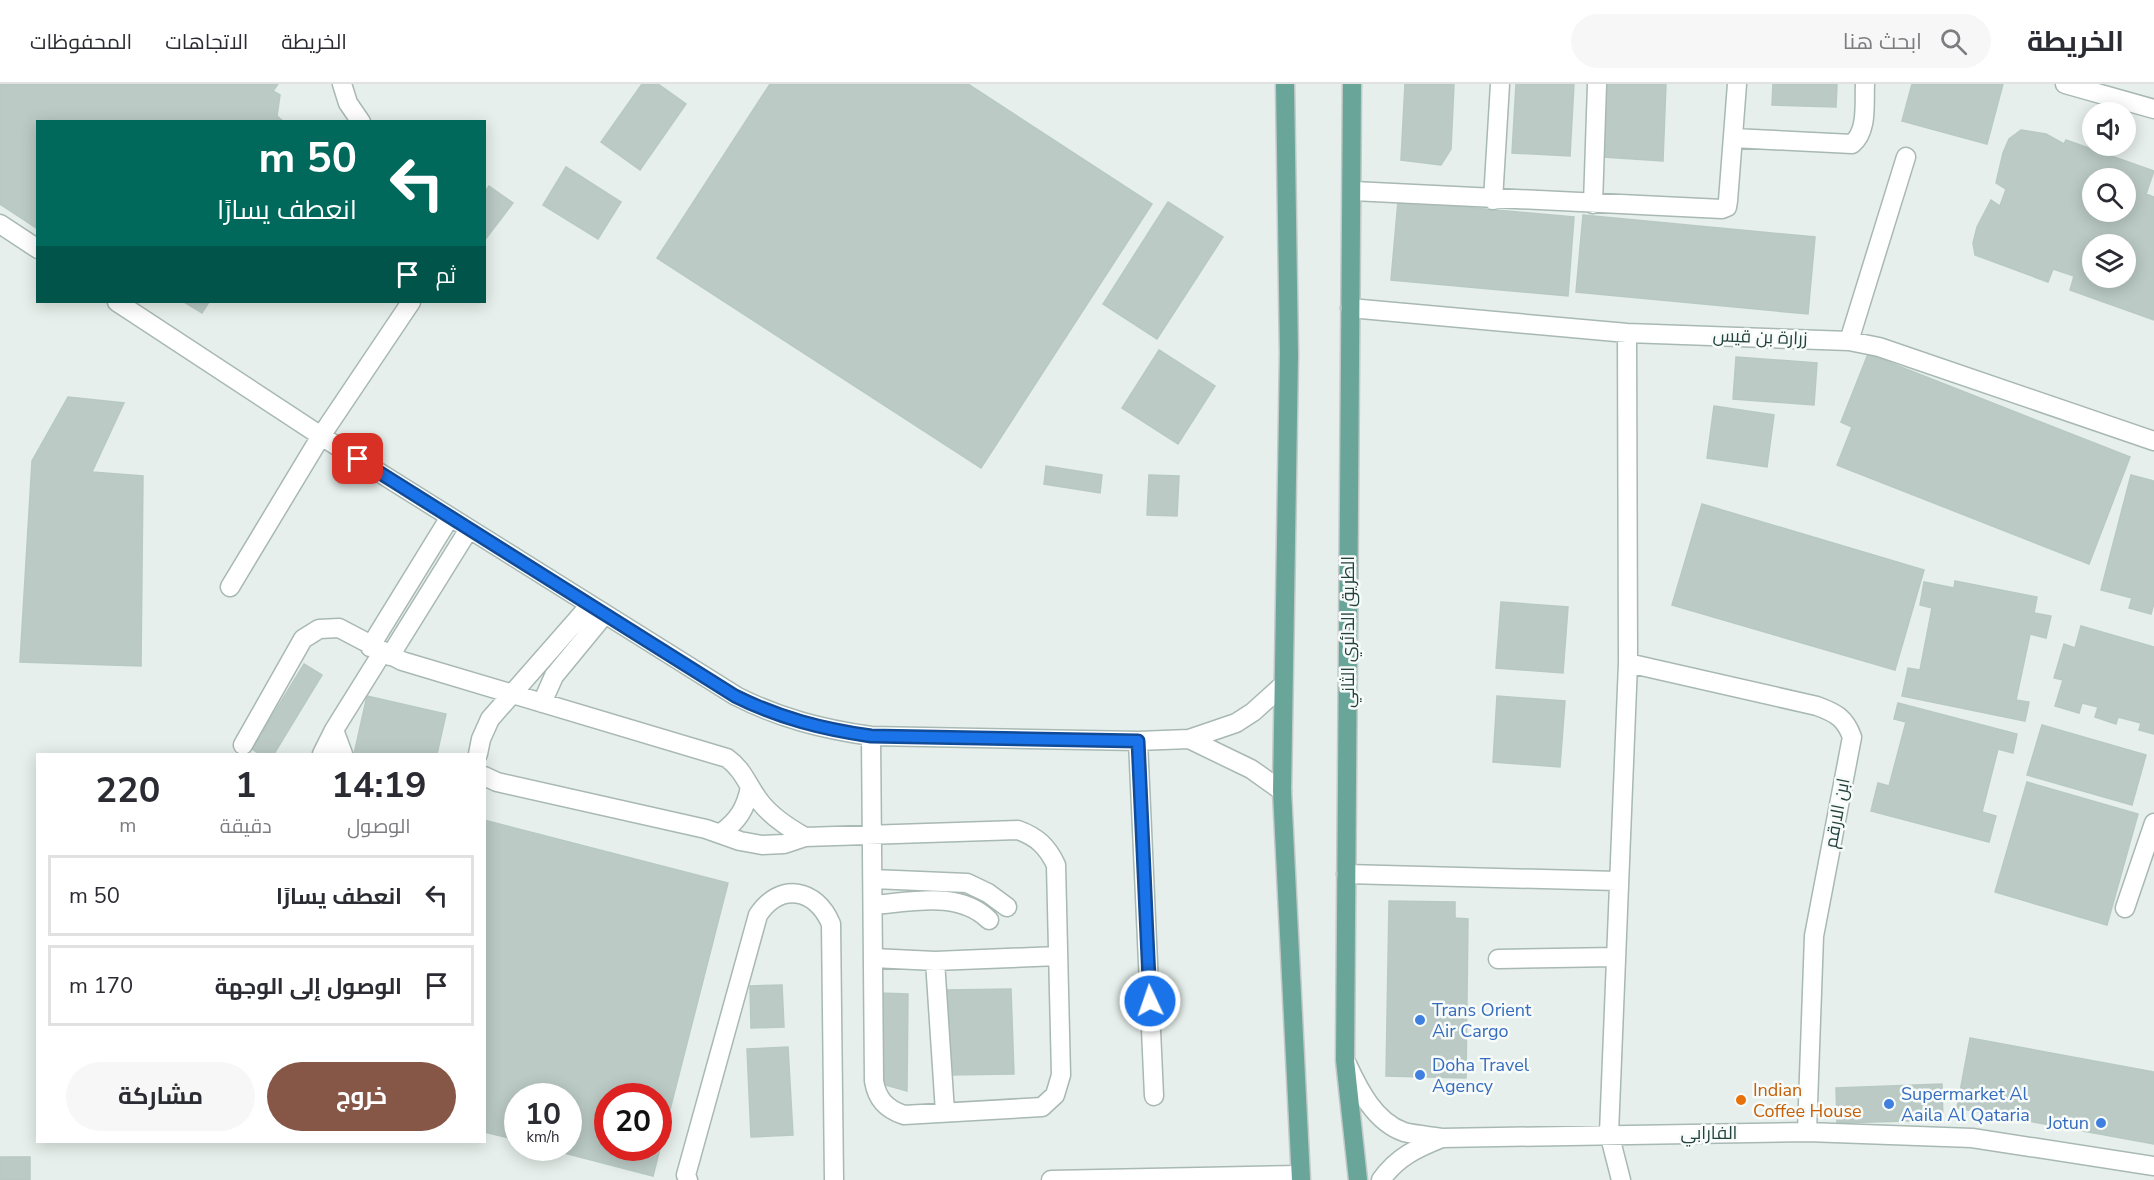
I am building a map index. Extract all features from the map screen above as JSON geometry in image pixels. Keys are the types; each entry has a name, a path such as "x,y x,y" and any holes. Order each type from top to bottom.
{"main road":[{"path":"1285,84 1289,354 1282,791 1301,1178"},
{"name":"الطريق الدائري الثاني","path":"1352,84 1353,191 1344,1060 1358,1180"}],"street":[{"path":"342,84 348,104 360,120"},
{"path":"1493,200 1500,84"},
{"path":"1593,204 1597,84"},
{"path":"1353,191 1464,195 1493,200 1722,209 1727,207 1728,201 1737,84"},
{"path":"1733,138 1852,144 1860,137 1863,124 1865,84"},
{"path":"2065,84 2154,109"},
{"path":"1849,341 1906,157"},
{"path":"0,224 36,248"},
{"path":"119,303 321,436 735,696 766,712 836,731 871,736 1138,741 1189,739 1236,723 1253,712 1283,685"},
{"path":"230,587 321,436 410,303"},
{"name":"زرارة بن قيس","path":"1350,308 1627,333 1849,341 1879,347 2154,441"},
{"path":"1621,1180 1609,1133 1617,881 1628,663 1627,333"},
{"path":"322,753 380,652 450,517"},
{"path":"380,652 469,529"},
{"path":"478,753 485,729 511,694 597,610"},
{"path":"542,704 554,676 597,610"},
{"path":"243,745 297,648 310,633 329,627 339,628 380,652 542,704 727,758 742,770 750,787 774,816 806,837"},
{"name":"ابن الارقم","path":"1628,663 1817,706 1836,713 1847,723 1852,737 1814,936 1807,1132"},
{"path":"334,730 343,753"},
{"path":"486,777 497,782 720,833 740,841 762,845 784,844 806,837 872,835 1018,830 1030,834 1045,847 1056,865 1062,1075 1055,1095 1042,1107 904,1115 893,1111 879,1098 874,1081 873,879 872,835 871,736"},
{"path":"1189,739 1242,765 1282,791"},
{"path":"1138,741 1154,1096"},
{"path":"720,833 730,826 744,809 750,787"},
{"path":"2126,908 2154,823"},
{"path":"1346,874 1617,881"},
{"path":"873,879 967,883 988,892 1007,907"},
{"path":"688,1180 686,1175 758,915 774,898 797,893 819,903 831,924 834,1180"},
{"path":"873,905 948,901 978,909 990,920"},
{"path":"873,958 935,961 1058,956"},
{"path":"1498,959 1615,957"},
{"path":"935,961 945,1112"},
{"name":"الفارابي","path":"1344,1060 1366,1101 1388,1122 1404,1131 1442,1138 1609,1133 1807,1132 1972,1138 2154,1166"},
{"name":"الفارابي","path":"1381,1180 1397,1160 1407,1152 1442,1138"},
{"path":"1051,1180 1301,1178"}],"building":[{"path":"0,84 278,84 273,91 280,95 277,116 282,120 36,120 36,228 0,204"},
{"path":"642,84 658,84 686,104 640,170 601,142"},
{"path":"770,84 968,84 1152,204 981,468 657,258"},
{"path":"1405,84 1454,84 1451,149 1441,165 1401,160"},
{"path":"1516,84 1574,84 1570,156 1512,153"},
{"path":"1606,84 1666,84 1663,161 1603,157"},
{"path":"1773,84 1837,84 1836,107 1772,105"},
{"path":"1912,84 2003,84 1987,144 1902,121"},
{"path":"2021,130 2046,134 2064,144 2066,140 2082,146 2082,156 2111,156 2154,171 2146,194 2154,197 2154,320 2070,290 2074,276 2053,269 2048,282 1975,255 1973,243 1977,227 1991,200 2000,206 2006,189 1996,183 2009,139"},
{"path":"566,167 621,202 598,239 543,205"},
{"path":"489,186 513,203 486,238 486,190"},
{"path":"1398,201 1574,217 1568,296 1391,280"},
{"path":"1168,202 1223,237 1157,339 1103,304"},
{"path":"1583,215 1815,237 1808,314 1576,292"},
{"path":"186,303 208,303 202,313"},
{"path":"1159,350 1215,386 1178,444 1122,408"},
{"path":"1868,354 2130,457 2089,564 1837,465 1852,427 1841,422"},
{"path":"1736,357 1817,363 1814,405 1733,399"},
{"path":"68,397 124,403 92,472 143,476 141,666 20,662 32,461"},
{"path":"1714,406 1774,415 1767,467 1707,458"},
{"path":"1046,466 1102,475 1100,493 1044,484"},
{"path":"1149,475 1179,476 1177,516 1147,515"},
{"path":"2131,475 2154,481 2154,603 2151,614 2129,608 2132,598 2101,590"},
{"path":"1702,504 1924,570 1895,670 1672,605"},
{"path":"1955,581 2037,597 2034,613 2051,616 2046,638 2030,634 2016,700 2029,702 2025,721 1902,696 1908,668 1920,670 1932,608 1920,605 1924,582 1954,588"},
{"path":"1501,602 1568,607 1563,673 1496,668"},
{"path":"2081,626 2154,647 2154,734 2139,730 2141,723 2118,717 2116,724 2095,717 2098,707 2082,703 2079,713 2055,706 2063,680 2054,678 2064,644 2075,648"},
{"path":"304,664 322,675 275,753 258,753 252,749"},
{"path":"367,696 446,714 437,753 354,753"},
{"path":"1497,696 1565,701 1560,767 1493,762"},
{"path":"1898,703 2017,734 2013,753 1998,749 1982,812 1996,816 1989,842 1871,811 1878,783 1889,786 1906,722 1894,719"},
{"path":"2042,725 2146,755 2132,805 2027,775"},
{"path":"2027,782 2138,814 2107,925 1995,892"},
{"path":"486,821 728,883 672,1102 672,1083 594,1083 594,1161 582,1158 582,1083 504,1083 504,1137 486,1132"},
{"path":"1389,901 1455,902 1455,918 1468,919 1466,1078 1386,1076"},
{"path":"782,985 784,1027 751,1028 750,986"},
{"path":"1011,989 1014,1074 947,1075 945,990"},
{"path":"878,993 908,994 907,1091 878,1083"},
{"path":"1970,1038 2154,1072 2154,1144 1957,1108"},
{"path":"788,1047 793,1135 751,1137 747,1049"},
{"name":"Supermarket Al Aaila Al Qataria","path":"1942,1084 1943,1120 1837,1123 1836,1088"},
{"path":"0,1157 30,1157 30,1180 0,1180"},
{"path":"595,1161 657,1161 653,1176"}],"place":[{"name":"Trans Orient Air Cargo","path":"1420,1020"},
{"name":"Doha Travel Agency","path":"1420,1075"},
{"name":"Indian Coffee House","path":"1741,1100"},
{"name":"Supermarket Al Aaila Al Qataria","path":"1889,1104"},
{"name":"Jotun","path":"2101,1123"}],"route":[{"path":"358,459 735,696 766,712 836,731 871,736 1138,741 1150,1001"}]}
